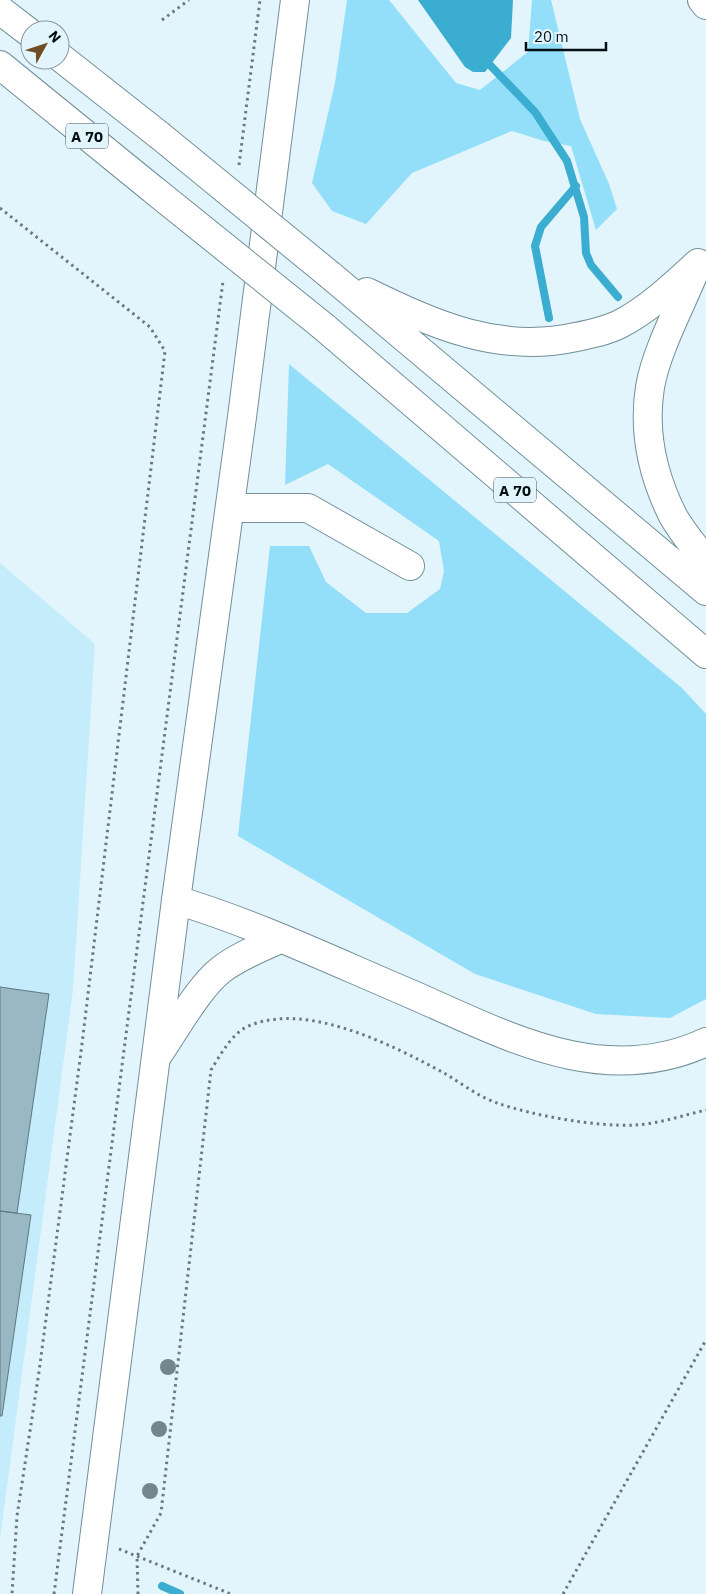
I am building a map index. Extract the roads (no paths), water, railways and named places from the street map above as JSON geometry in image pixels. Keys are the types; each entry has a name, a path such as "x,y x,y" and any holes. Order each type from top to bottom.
{"main road":[{"path":"87,1594 176,900 230,508 295,0"},
{"path":"702,0 706,5"},
{"path":"0,10 20,26"},
{"name":"A 70","path":"0,65 324,327 706,654"},
{"name":"A 70","path":"70,65 160,135 330,274 706,591"},
{"path":"330,274 416,316 463,334 503,341 552,342 597,333 619,325 668,290 702,257"},
{"path":"702,257 662,350 650,386 648,422 653,466 673,516 706,562"},
{"path":"230,508 308,508 410,566"},
{"path":"176,900 210,910 490,1030 560,1054 592,1060 646,1060 692,1049 706,1042"},
{"path":"157,1056 202,990 220,970 240,957 280,939"}],"waterway":[{"path":"489,64 535,112 567,161 584,217 586,253 591,265 618,297"},
{"path":"549,318 535,246 541,227 576,186"},
{"path":"162,1586 180,1594"}]}
